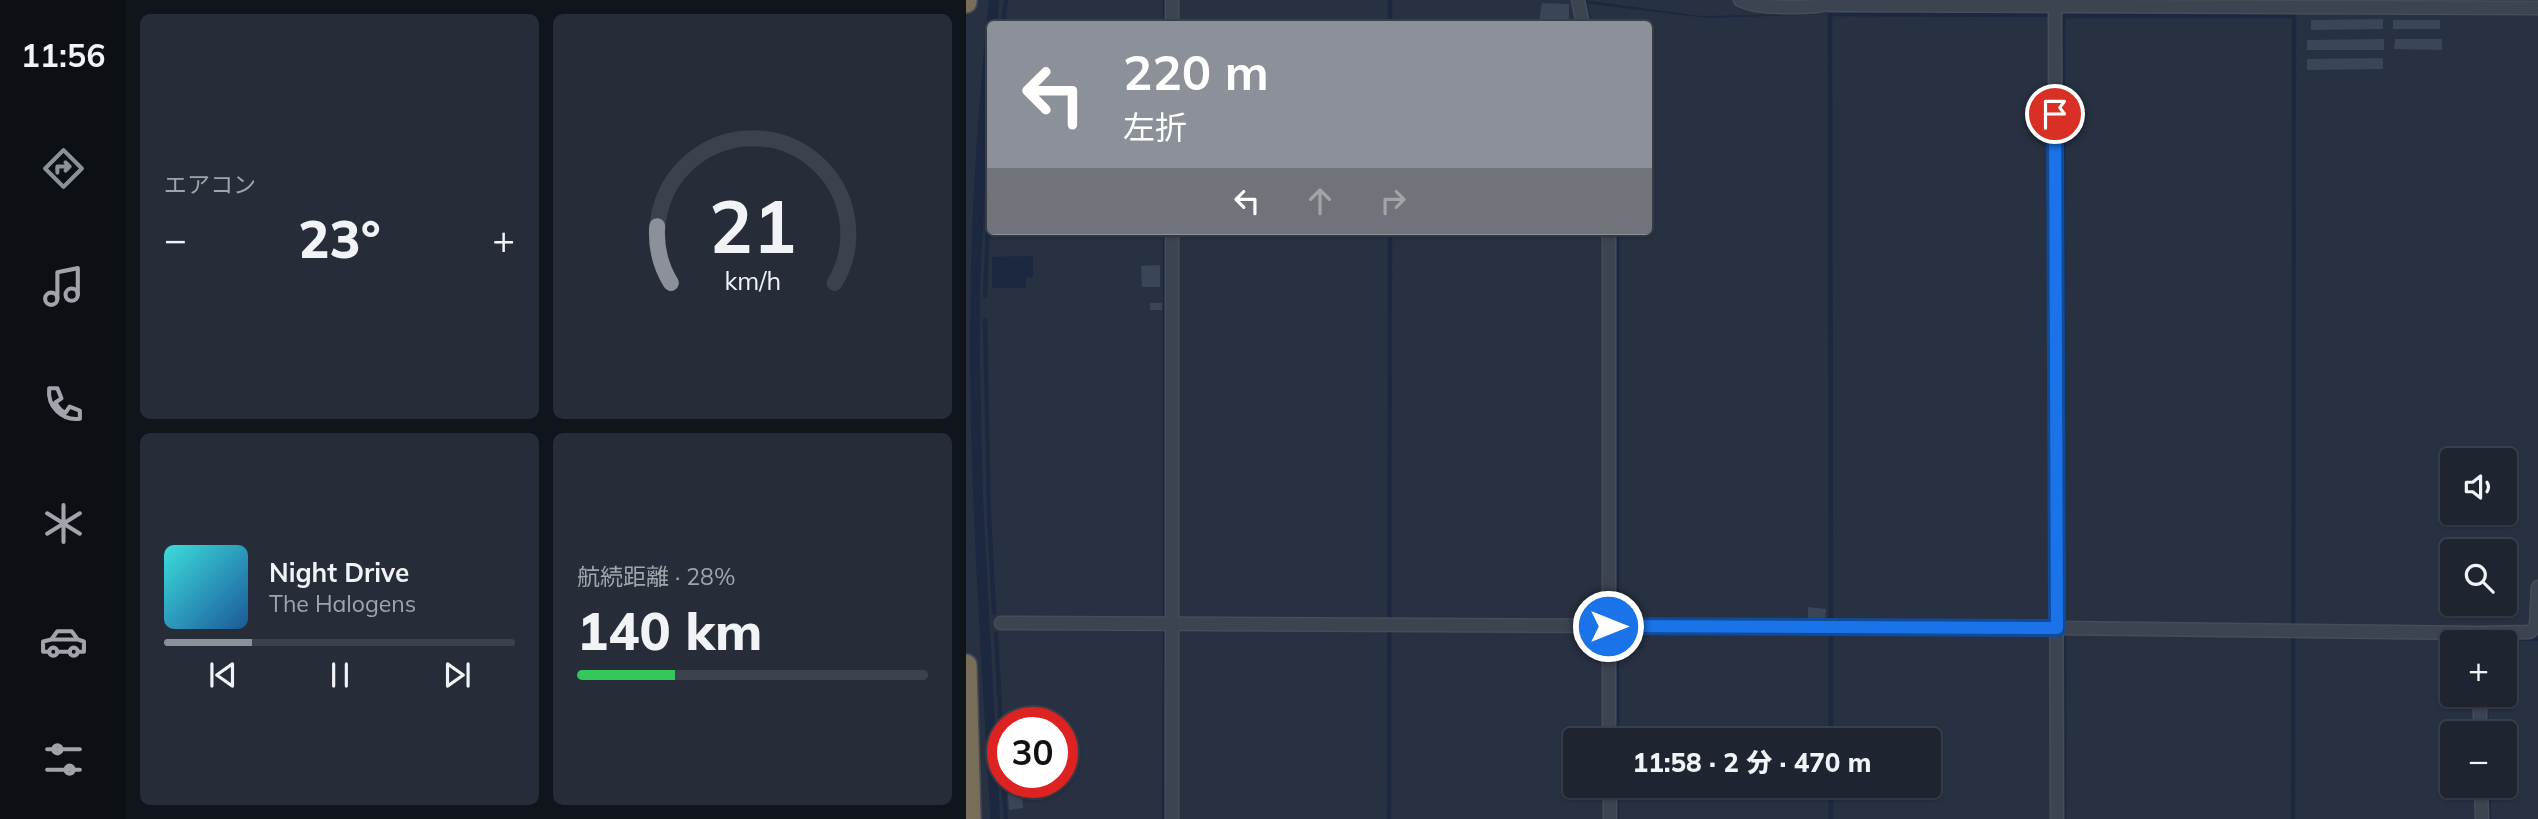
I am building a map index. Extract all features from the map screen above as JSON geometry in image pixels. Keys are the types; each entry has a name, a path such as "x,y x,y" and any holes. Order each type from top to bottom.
{"highway":[{"path":"966,665 970,819"}],"street":[{"path":"1172,0 1172,21"},
{"path":"1578,0 1582,21"},
{"path":"1740,0 1753,5 1833,2 2538,8"},
{"path":"2055,3 2057,819"},
{"path":"1172,235 1172,819"},
{"path":"1609,235 1609,728"},
{"path":"2517,634 2530,632 2536,626 2538,587"},
{"path":"1001,623 2057,628 2440,637"},
{"path":"1610,798 1610,819"},
{"path":"2481,798 2482,819"}],"water":[{"path":"989,0 999,0 997,21 987,21"},
{"path":"1583,0 1701,16 1830,14 1707,18 1583,3"},
{"path":"987,21 987,149 980,288 980,364 983,497 994,707 987,707 987,764 974,524 970,374 973,213"},
{"path":"1033,256 1033,277 1026,278 1026,288 992,288 992,257"},
{"path":"989,798 999,798 1000,819 990,819"}],"building":[{"path":"1542,3 1569,4 1569,21 1539,21"},
{"path":"2383,19 2383,29 2311,30 2311,20"},
{"path":"2393,20 2440,20 2440,29 2393,29"},
{"path":"2384,39 2384,50 2307,50 2307,40"},
{"path":"2395,39 2442,39 2442,50 2394,49"},
{"path":"2383,58 2383,69 2307,70 2307,59"},
{"path":"1160,265 1160,287 1142,287 1141,266"},
{"path":"1150,303 1162,303 1162,310 1150,310"},
{"path":"1808,607 1826,609 1825,619 1808,618"},
{"path":"1008,798 1022,798 1023,808 1009,810"}],"waterway":[{"path":"1003,21 1006,0"},
{"path":"1165,0 1165,21"},
{"path":"1390,0 1390,21"},
{"path":"1585,2 1589,21"},
{"path":"1830,14 1831,618"},
{"path":"1830,14 2046,15"},
{"path":"2063,619 2063,16 2294,16 2293,819"},
{"path":"985,296 988,235"},
{"path":"1165,235 1165,312"},
{"path":"1389,819 1390,235"},
{"path":"1617,235 1617,618"},
{"path":"1165,313 1165,618"},
{"path":"985,320 994,613"},
{"path":"1164,819 1165,631"},
{"path":"1831,633 1831,728"},
{"path":"996,634 1000,707"},
{"path":"1617,635 1617,728"},
{"path":"2064,638 2064,819"},
{"path":"2517,639 2538,639"},
{"path":"2486,707 2487,721"},
{"path":"1004,798 1006,819"},
{"path":"1617,798 1617,819"},
{"path":"1831,798 1831,819"},
{"path":"2488,798 2489,819"}],"route":[{"path":"1608,626 2057,628 2055,114"}]}
